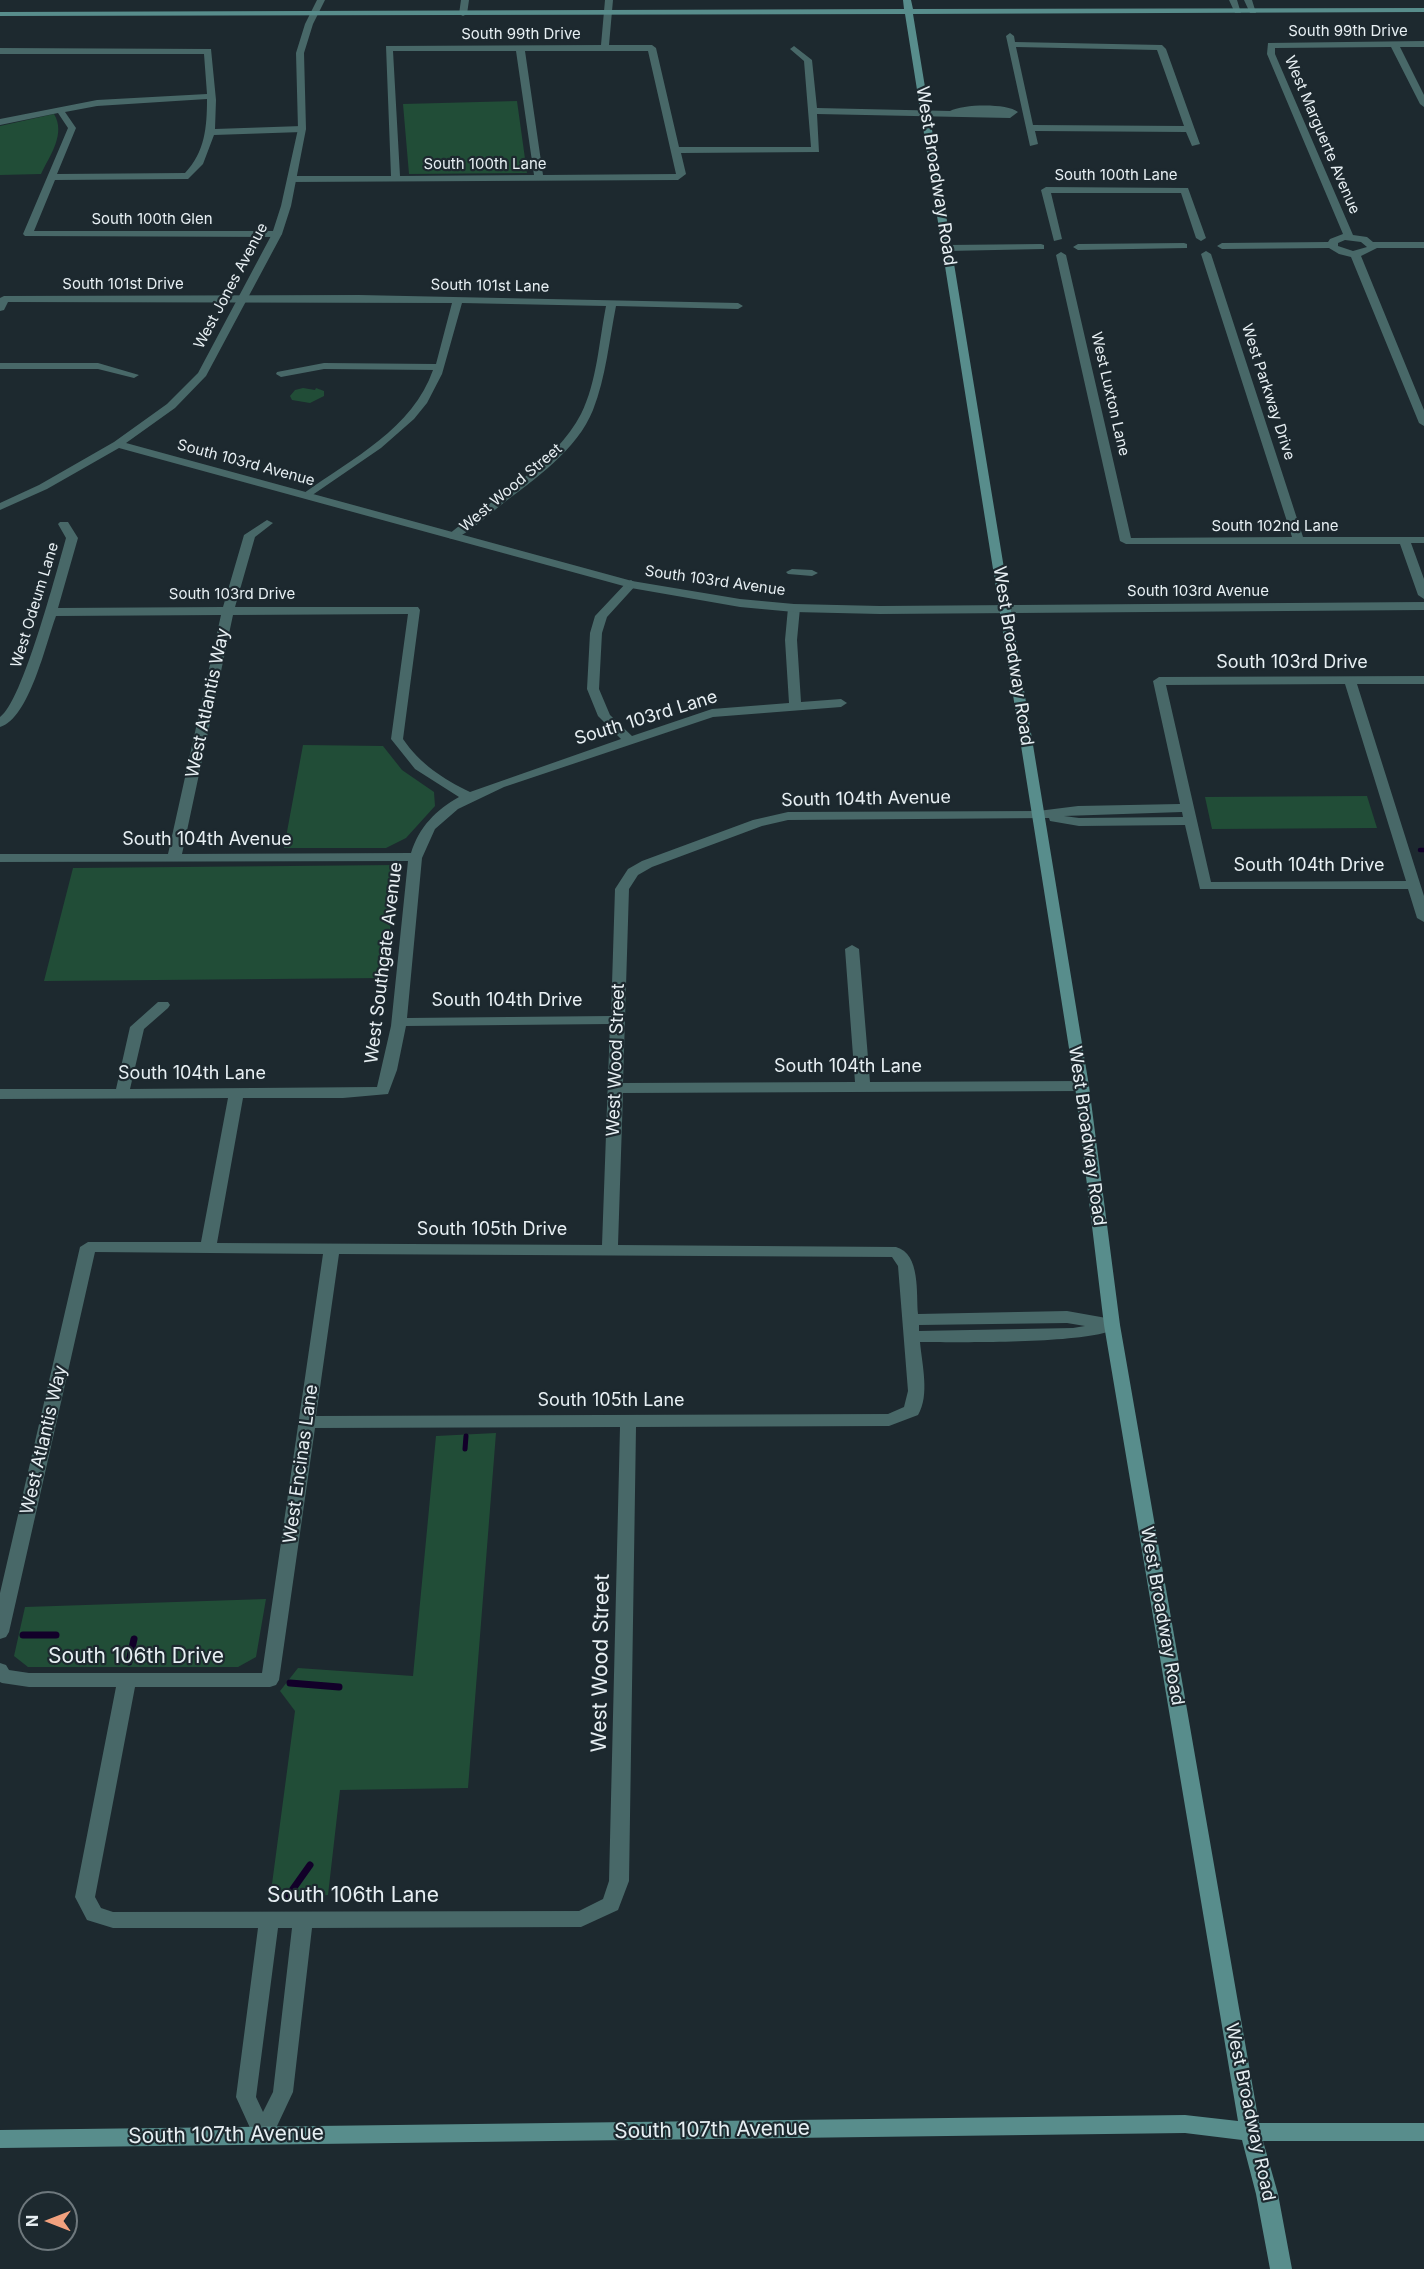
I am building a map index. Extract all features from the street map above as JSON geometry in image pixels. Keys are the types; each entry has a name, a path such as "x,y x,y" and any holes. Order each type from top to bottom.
{"main road":[{"name":"West Broadway Road","path":"907,0 927,112 1082,1086 1112,1325 1250,2132 1267,2194 1281,2269"},
{"path":"0,20 909,10 1424,10"},
{"path":"0,14 278,12 297,15"},
{"name":"South 107th Avenue","path":"0,2139 1185,2124 1250,2132 1424,2132"}],"street":[{"name":"West Jones Avenue","path":"118,444 171,406 202,374 277,234 292,179 302,129 299,62 313,15 321,0"},
{"path":"463,14 465,0"},
{"path":"605,48 609,0"},
{"path":"1233,0 1238,11"},
{"path":"1248,0 1253,11"},
{"path":"1033,144 1011,40 1159,47 1162,49 1196,144"},
{"path":"1394,44 1424,104"},
{"name":"South 99th Drive","path":"1271,45 1424,44"},
{"name":"West Marguerte Avenue","path":"1271,45 1271,54 1349,237"},
{"name":"South 99th Drive","path":"396,179 389,48 652,48 676,150"},
{"path":"520,48 539,179"},
{"path":"676,150 816,150 808,60 794,49"},
{"path":"0,51 208,51 211,96 210,132 200,167 188,176 52,177 72,128 59,110"},
{"path":"0,122 120,101 211,96"},
{"path":"812,111 954,112 961,115 1010,115 1014,112 1026,112"},
{"path":"1030,128 1190,129"},
{"path":"210,132 302,129"},
{"name":"South 100th Lane","path":"292,179 678,177 681,174 676,150"},
{"name":"South 100th Glen","path":"52,177 28,234 277,234"},
{"name":"South 100th Lane","path":"1058,239 1046,190 1185,190 1201,238"},
{"path":"1332,245 1335,240 1349,237 1364,239 1372,245 1424,245"},
{"path":"1184,246 1190,240 1201,238 1212,240 1222,246 1332,245 1342,252 1355,254 1370,251 1372,245"},
{"path":"1041,247 1047,241 1058,239 1074,242 1078,247"},
{"path":"1078,247 1184,246 1190,251 1206,254 1220,251 1222,246"},
{"path":"947,248 1041,247 1048,252 1061,255 1074,253 1078,247"},
{"name":"West Parkway Drive","path":"1206,254 1299,541"},
{"path":"1355,254 1424,423"},
{"name":"West Luxton Lane","path":"1061,255 1126,541"},
{"name":"South 101st Lane","path":"242,298 738,306"},
{"name":"South 101st Drive","path":"2,304 242,298"},
{"path":"308,495 401,425 433,385 458,300"},
{"name":"West Wood Street","path":"453,536 550,459 567,442 586,414 611,304"},
{"path":"0,366 98,366 134,375"},
{"path":"281,374 324,366 439,367"},
{"path":"0,507 43,487 118,444"},
{"name":"South 103rd Avenue","path":"118,444 631,584 708,598 794,608 880,610 1424,606"},
{"name":"West Atlantis Way","path":"174,858 228,610 250,534 267,523"},
{"name":"West Odeum Lane","path":"0,723 9,717 19,703 51,612 72,538 64,525"},
{"path":"1404,540 1424,595"},
{"name":"South 102nd Lane","path":"1126,541 1424,540"},
{"path":"792,572 812,573"},
{"path":"629,741 604,716 593,689 596,633 601,616 631,584"},
{"path":"794,608 791,640 795,708"},
{"name":"South 103rd Drive","path":"51,612 414,610 397,739 419,769 434,780 468,796"},
{"name":"South 103rd Drive","path":"1189,815 1159,681 1424,680"},
{"path":"1350,681 1424,918"},
{"name":"South 103rd Lane","path":"468,796 712,713 841,703"},
{"name":"West Southgate Avenue","path":"383,1091 390,1071 398,1022 415,857 430,826 447,810 468,796"},
{"name":"South 104th Avenue","path":"633,872 647,864 758,823 788,816 1038,815 1079,822 1189,815"},
{"name":"South 104th Drive","path":"1189,815 1205,886 1414,885"},
{"name":"South 104th Avenue","path":"0,858 415,857"},
{"name":"West Wood Street","path":"610,1250 622,889 633,872"},
{"path":"852,949 862,1086"},
{"path":"122,1094 137,1028 163,1005"},
{"name":"South 104th Drive","path":"398,1022 617,1020"},
{"name":"South 104th Lane","path":"615,1088 1082,1086"},
{"name":"South 104th Lane","path":"0,1094 236,1094 383,1091"},
{"path":"208,1248 236,1094"},
{"name":"West Atlantis Way","path":"0,1632 88,1247"},
{"name":"South 105th Drive","path":"88,1247 896,1252 906,1265 910,1320"},
{"name":"West Encinas Lane","path":"270,1680 332,1249"},
{"path":"1067,1317 1112,1325 1073,1334 912,1337 910,1320 1067,1317"},
{"name":"South 105th Lane","path":"308,1422 889,1420 912,1411 916,1391 912,1337"},
{"name":"West Wood Street","path":"611,1904 619,1881 628,1421"},
{"name":"South 106th Drive","path":"1,1673 29,1680 270,1680"},
{"name":"South 106th Lane","path":"128,1680 85,1897 94,1914 112,1920 581,1919 611,1904"},
{"path":"263,2134 246,2097 269,1920"},
{"path":"263,2134 283,2092 303,1920"}],"green space":[{"path":"517,101 527,173 409,174 403,104"},
{"path":"54,114 58,137 41,174 0,175 0,126"},
{"path":"303,388 315,390 316,388 324,391 324,396 310,403 292,400 290,396 295,390"},
{"path":"303,745 383,746 402,770 434,792 435,806 406,838 386,848 284,848"},
{"path":"1367,796 1377,828 1212,829 1205,797"},
{"path":"398,865 384,978 44,981 73,868"},
{"path":"496,1433 468,1788 340,1790 328,1895 270,1899 295,1711 280,1691 298,1668 413,1676 436,1436"},
{"path":"266,1599 256,1657 238,1667 28,1667 14,1656 25,1607"}],"waterway":[{"path":"465,1449 466,1436"},
{"path":"23,1635 56,1635"},
{"path":"129,1662 134,1639"},
{"path":"290,1683 339,1687"},
{"path":"288,1896 310,1865"}]}
